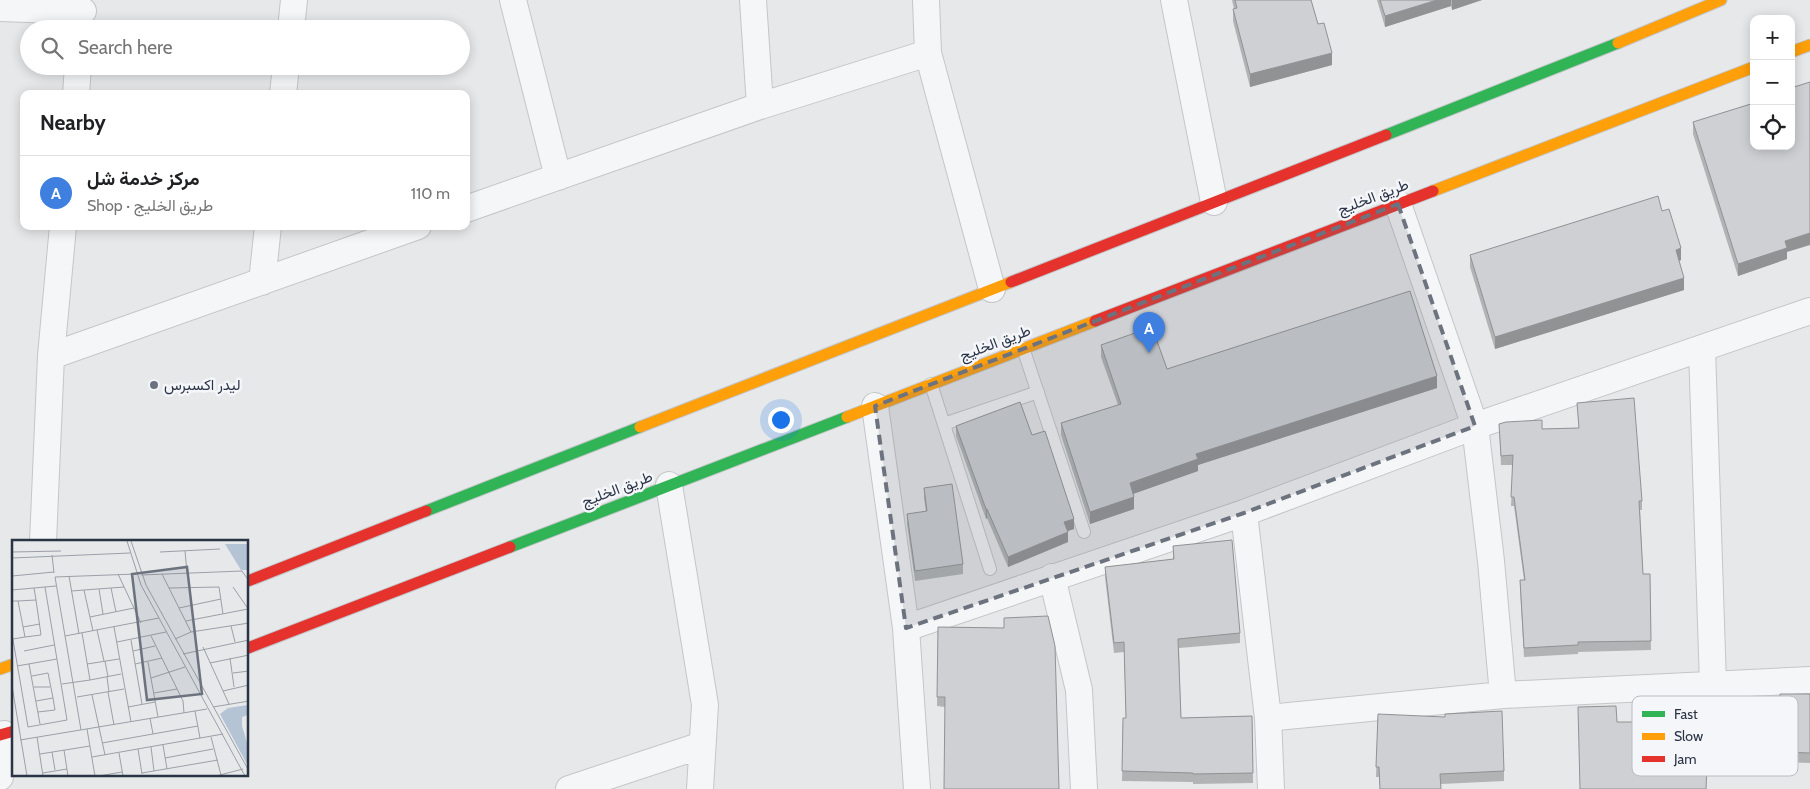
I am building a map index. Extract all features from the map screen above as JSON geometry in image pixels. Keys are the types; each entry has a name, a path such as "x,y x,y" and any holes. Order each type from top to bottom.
{"main road":[{"path":"249,581 1551,70 1721,0"},
{"path":"1795,51 1810,45"},
{"name":"طريق الخليج","path":"249,648 1750,69"},
{"path":"0,669 12,665"}],"street":[{"path":"291,20 294,0"},
{"path":"513,0 558,177"},
{"path":"753,0 760,106"},
{"path":"926,0 928,53 992,289"},
{"path":"1174,0 1214,202"},
{"path":"0,8 83,13"},
{"path":"470,208 760,106 928,53"},
{"path":"76,90 77,75"},
{"path":"283,90 285,75"},
{"path":"1398,204 1475,426 1490,552 1503,695"},
{"path":"43,540 51,356 63,230"},
{"path":"262,282 268,230"},
{"path":"51,356 407,230"},
{"path":"906,628 1244,513 1475,426 1810,311"},
{"path":"1702,349 1712,684"},
{"path":"875,406 906,628 917,789"},
{"path":"669,485 705,705 700,789"},
{"path":"1244,513 1268,718 1271,789"},
{"path":"1052,577 1080,690 1084,789"},
{"path":"1268,718 1503,695 1810,680"},
{"path":"0,777 6,733"},
{"path":"570,789 702,746"}],"lane":[{"path":"1023,348 1084,532"},
{"path":"931,384 990,569"},
{"path":"944,424 1038,392"}],"highlighted area":[{"path":"1398,204 1475,426 1244,513 906,628 875,406"}],"building":[{"path":"1235,0 1311,0 1318,24 1324,23 1332,53 1250,74 1233,9 1237,8"},
{"path":"1380,0 1437,0 1385,16"},
{"path":"1810,82 1810,233 1785,241 1787,248 1738,264 1693,122 1750,104 1750,150 1795,150 1795,87"},
{"path":"1658,196 1662,211 1669,209 1681,248 1676,250 1684,278 1495,337 1470,255"},
{"path":"1410,291 1437,376 1196,454 1198,459 1130,483 1134,497 1090,512 1061,423 1121,404 1101,345 1152,327 1167,369"},
{"path":"1634,398 1642,501 1639,501 1643,574 1650,574 1651,641 1578,642 1578,645 1524,648 1520,580 1525,580 1514,497 1511,497 1513,455 1501,456 1499,424 1542,420 1542,429 1579,428 1577,403"},
{"path":"1020,402 1032,435 1045,431 1074,519 1064,522 1068,532 1008,557 986,509 956,426"},
{"path":"952,484 963,564 915,571 907,514 927,511 924,488"},
{"path":"1232,540 1240,633 1178,639 1181,718 1252,716 1253,773 1193,774 1122,771 1123,718 1126,718 1124,642 1114,643 1105,567 1174,559 1173,546"},
{"path":"1048,616 1055,646 1059,789 944,789 945,697 937,697 938,627 1004,628 1004,618"},
{"path":"1780,694 1810,694 1810,753 1798,753 1798,696 1780,696"},
{"path":"1616,706 1617,722 1632,722 1632,776 1707,776 1706,789 1580,789 1578,707"},
{"path":"1502,711 1504,771 1440,774 1441,789 1380,789 1379,767 1376,767 1378,714 1445,717 1445,714"}],"traffic: fast":[{"path":"1386,135 1618,43"},
{"path":"510,547 847,417"},
{"path":"426,511 640,427"}],"traffic: slow":[{"path":"1618,43 1721,0"},
{"path":"1795,51 1810,45"},
{"path":"1433,191 1750,69"},
{"path":"640,427 1011,282"},
{"path":"847,417 1095,321"},
{"path":"0,669 12,665"}],"traffic: jam":[{"path":"1011,282 1386,135"},
{"path":"1095,321 1433,191"},
{"path":"249,581 426,511"},
{"path":"249,648 510,547"},
{"path":"0,735 12,732"}],"place":[{"name":"مركز خدمة شل","path":"1149,353"},
{"name":"ليدر اكسبرس","path":"154,385"}]}
